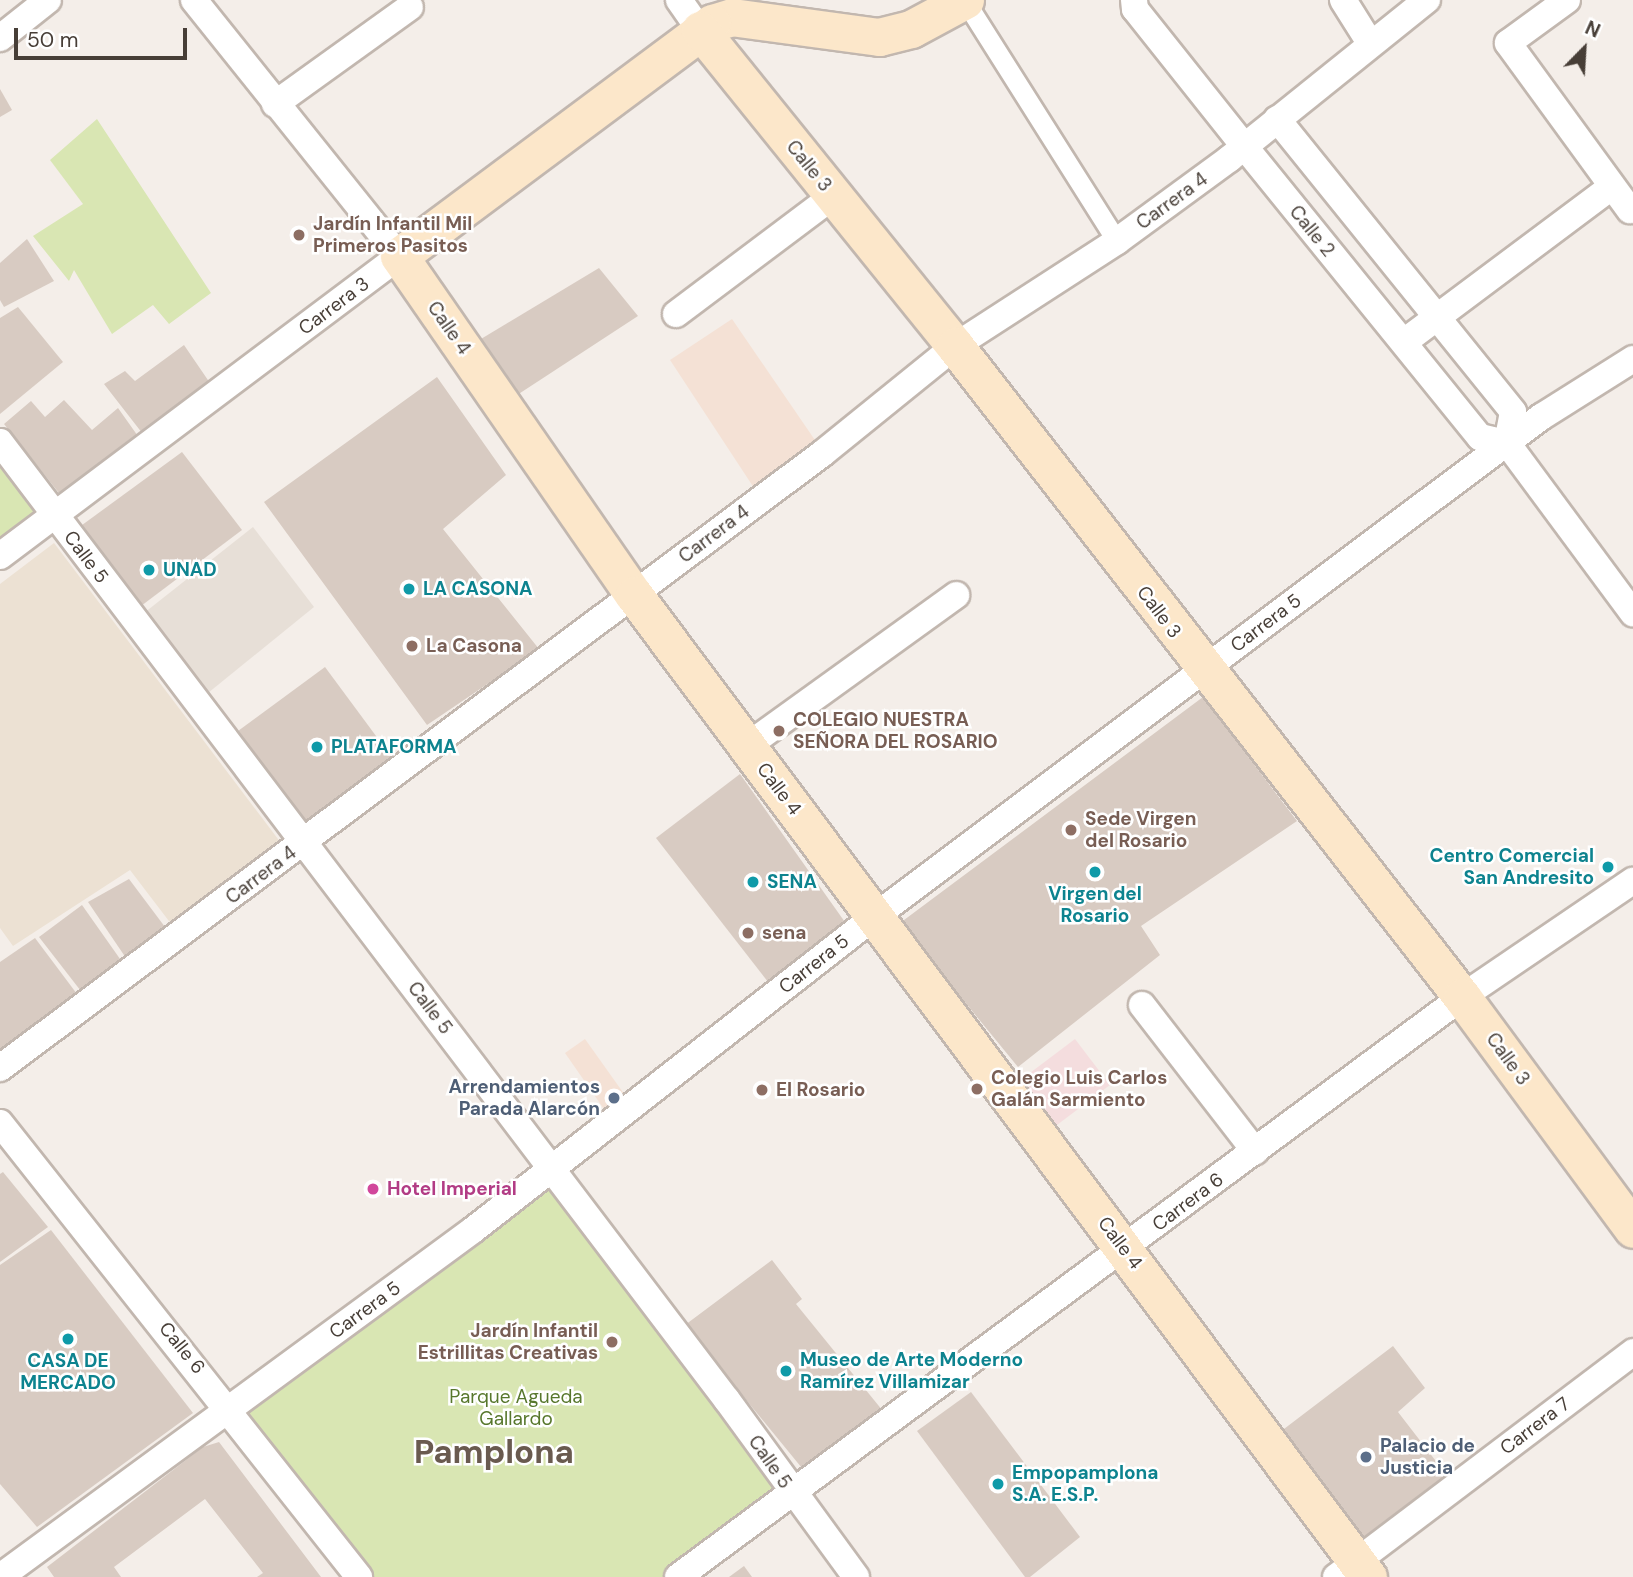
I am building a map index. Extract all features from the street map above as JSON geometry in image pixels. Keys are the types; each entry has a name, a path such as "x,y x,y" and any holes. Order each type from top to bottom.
{"main road":[{"path":"729,16 879,37 911,29 965,0"},
{"name":"Calle 3","path":"729,16 833,196 955,346 1203,670 1462,997 1633,1229"},
{"name":"Carrera 3","path":"399,256 729,16"},
{"name":"Calle 4","path":"399,256 634,595 1125,1250 1353,1572"}],"street":[{"path":"0,38 48,0"},
{"name":"Calle 4","path":"194,0 399,256"},
{"name":"Calle 3","path":"679,0 729,16"},
{"path":"965,0 1117,241"},
{"name":"Calle 2","path":"1134,0 1135,9 1480,437 1507,443"},
{"path":"1343,0 1370,43"},
{"name":"Carrera 4","path":"0,1068 823,453 955,346 1117,241 1244,146 1427,0"},
{"path":"1567,0 1508,43 1630,210"},
{"path":"275,104 410,7"},
{"path":"1277,119 1513,412 1507,443 1633,613"},
{"path":"1404,342 1435,316 1611,187"},
{"path":"676,314 833,196"},
{"name":"Carrera 3","path":"0,556 56,517 399,256"},
{"name":"Carrera 5","path":"18,1572 230,1408 553,1170 874,917 1507,443 1633,359"},
{"name":"Calle 5","path":"0,442 727,1400 791,1493 856,1577"},
{"path":"747,746 956,595"},
{"name":"Carrera 6","path":"678,1577 1125,1250 1462,997 1633,881"},
{"path":"1142,1005 1255,1152"},
{"name":"Calle 6","path":"0,1123 230,1408 359,1577"},
{"name":"Carrera 7","path":"1353,1572 1633,1352"}],"shaded area":[{"path":"732,319 819,446 756,491 670,360"},
{"path":"253,527 314,607 208,693 144,613"},
{"path":"54,543 281,843 175,929 130,870 13,946 0,928 0,584"},
{"path":"585,1039 627,1098 606,1112 565,1053"},
{"path":"1075,1039 1110,1085 1049,1131 1014,1085"}],"green space":[{"path":"97,119 211,293 169,324 153,305 112,334 74,270 69,281 33,236 83,204 50,160"},
{"path":"0,462 39,513 0,540"},
{"name":"Parque Agueda Gallardo","path":"553,1170 791,1493 677,1577 359,1577 230,1408"}],"building":[{"path":"0,89 12,110 0,117"},
{"path":"27,239 54,281 4,307 0,300 0,263"},
{"path":"599,268 638,316 511,399 471,345"},
{"path":"18,307 63,362 0,414 0,318"},
{"path":"184,345 212,386 146,438 104,384 125,371 135,381"},
{"name":"LA CASONA","path":"437,377 506,475 443,529 539,649 427,725 264,502"},
{"path":"64,400 92,430 118,408 140,439 63,498 4,424 31,401 45,417"},
{"name":"UNAD","path":"182,452 242,530 137,609 78,528"},
{"name":"PLATAFORMA","path":"325,667 396,763 306,827 238,731"},
{"name":"Virgen del Rosario","path":"1203,697 1297,821 1141,926 1160,955 1018,1067 900,923"},
{"name":"SENA","path":"740,774 847,925 772,987 656,838"},
{"path":"129,879 168,931 128,961 88,902"},
{"path":"82,905 125,966 84,995 39,937"},
{"path":"35,938 80,998 0,1058 0,962"},
{"path":"3,1172 48,1227 0,1262 0,1174"},
{"name":"CASA DE MERCADO","path":"51,1230 193,1413 37,1527 0,1484 0,1265"},
{"name":"Museo de Arte Moderno Ramírez Villamizar","path":"772,1260 802,1299 796,1304 887,1416 806,1473 685,1325"},
{"name":"Palacio de Justicia","path":"1393,1346 1425,1388 1398,1412 1452,1482 1367,1547 1280,1432"},
{"name":"Empopamplona S.A. E.S.P.","path":"971,1392 1080,1537 1030,1577 1025,1577 917,1431"},
{"path":"219,1442 321,1577 257,1577 263,1573 205,1499 114,1567 121,1577 54,1577 47,1567 203,1447"},
{"path":"744,1566 752,1577 729,1577"}],"place":[{"name":"Jardín Infantil Mil Primeros Pasitos","path":"299,235"},
{"name":"UNAD","path":"149,570"},
{"name":"LA CASONA","path":"409,589"},
{"name":"La Casona","path":"412,646"},
{"name":"COLEGIO NUESTRA SEÑORA DEL ROSARIO","path":"779,731"},
{"name":"PLATAFORMA","path":"317,747"},
{"name":"Sede Virgen del Rosario","path":"1071,830"},
{"name":"Centro Comercial San Andresito","path":"1608,867"},
{"name":"Virgen del Rosario","path":"1095,872"},
{"name":"SENA","path":"753,882"},
{"name":"sena","path":"748,933"},
{"name":"Colegio Luis Carlos Galán Sarmiento","path":"977,1089"},
{"name":"El Rosario","path":"762,1090"},
{"name":"Arrendamientos Parada Alarcón","path":"614,1098"},
{"name":"Hotel Imperial","path":"373,1189"},
{"name":"CASA DE MERCADO","path":"68,1339"},
{"name":"Jardín Infantil Estrillitas Creativas","path":"612,1342"},
{"name":"Museo de Arte Moderno Ramírez Villamizar","path":"786,1371"},
{"name":"Palacio de Justicia","path":"1366,1457"},
{"name":"Empopamplona S.A. E.S.P.","path":"998,1484"}],"district":[{"name":"Pamplona","path":"494,1452"}]}
